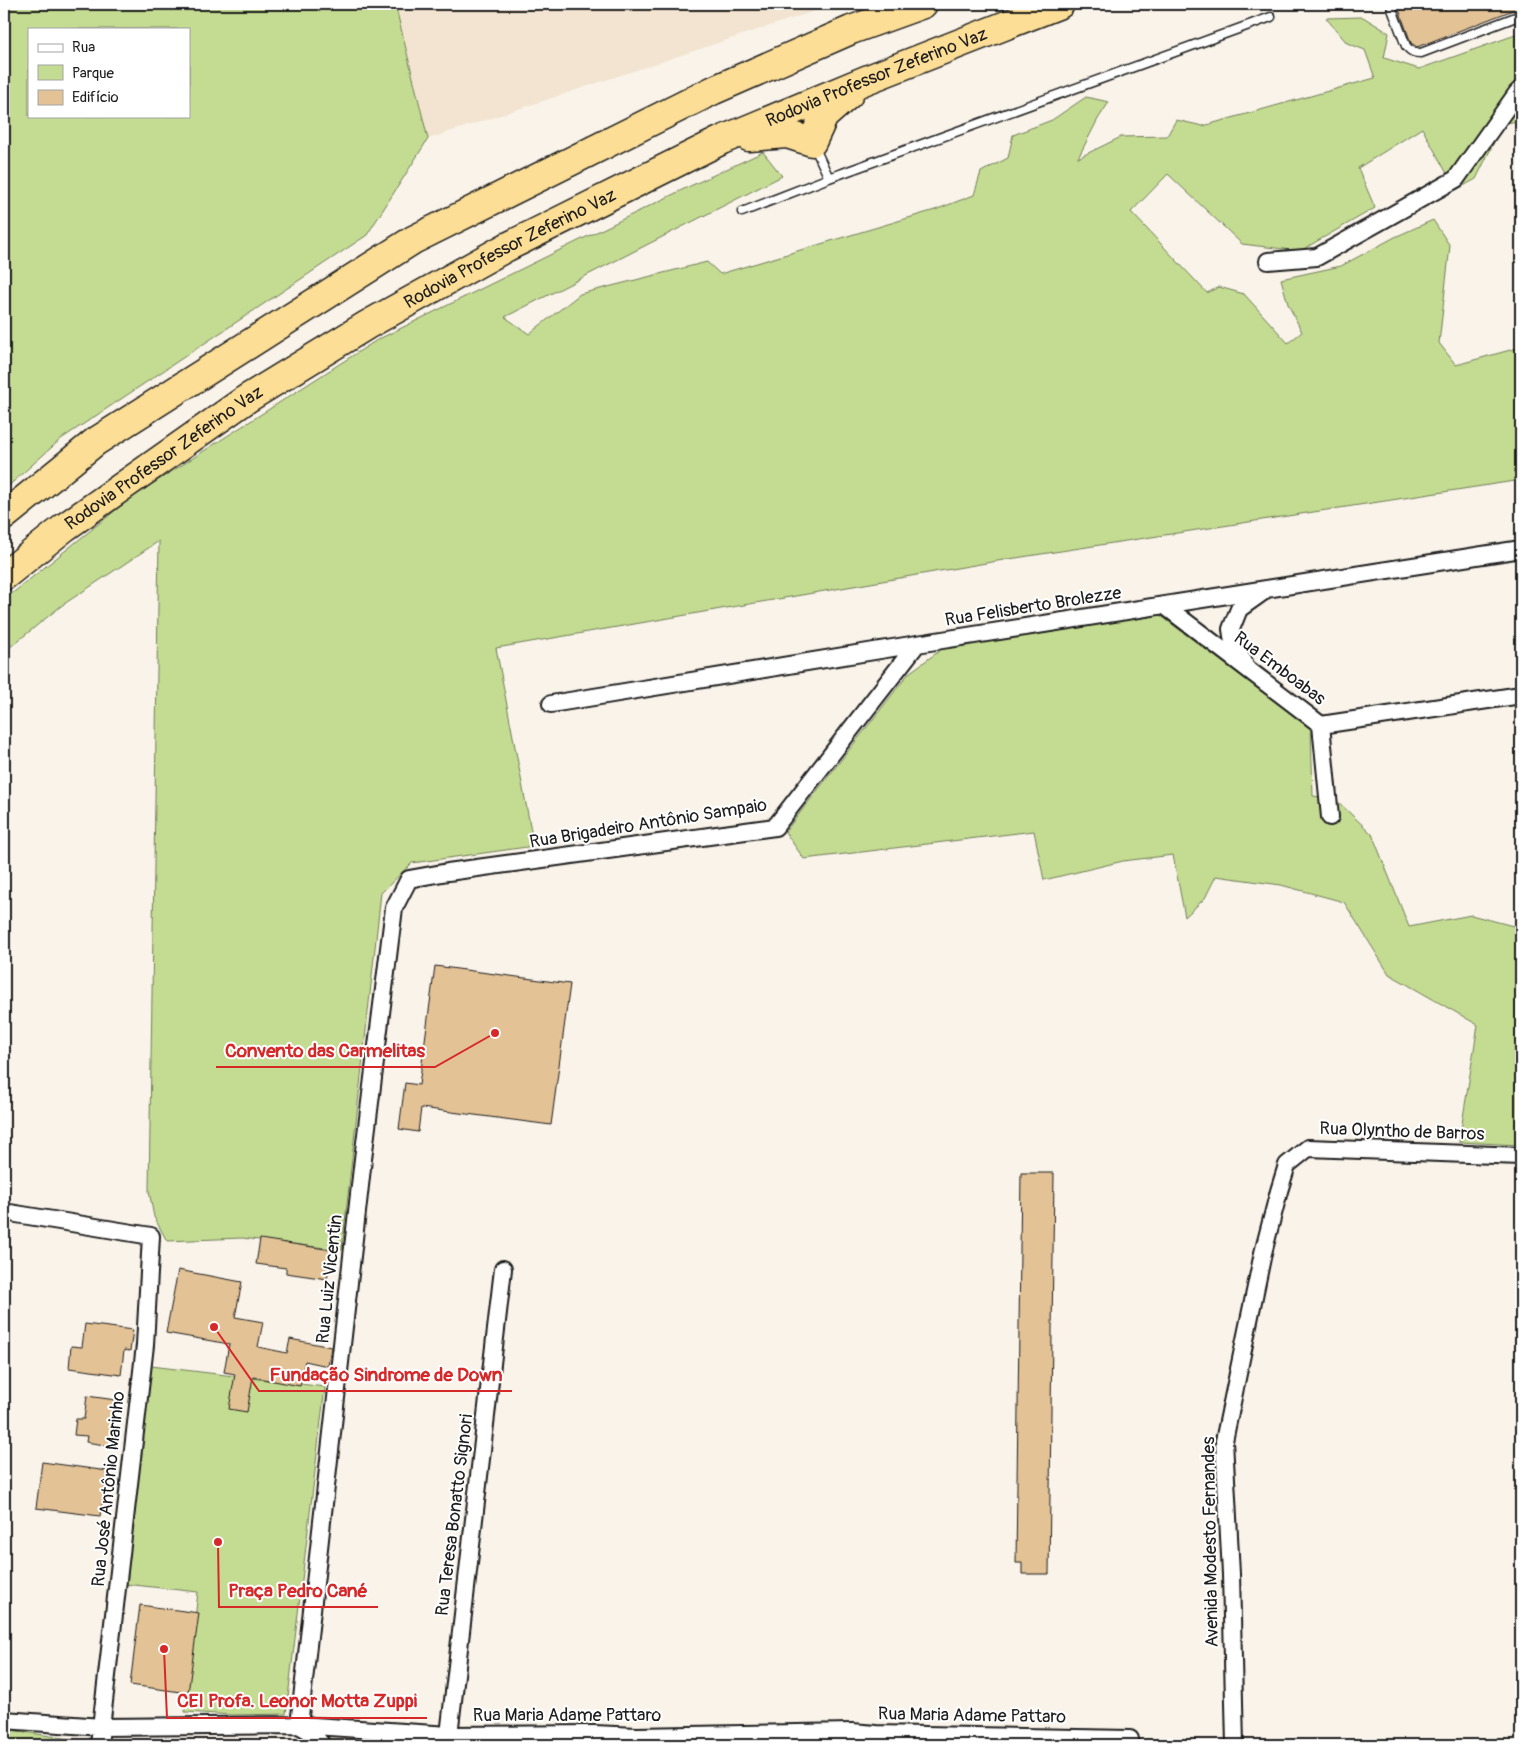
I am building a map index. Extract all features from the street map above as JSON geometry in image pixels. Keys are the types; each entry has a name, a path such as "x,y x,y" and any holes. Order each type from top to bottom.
{"highway":[{"path":"4,516 95,442 413,240 869,15 923,4"},
{"name":"Rodovia Professor Zeferino Vaz","path":"4,576 65,527 248,398 367,324 508,247 722,140 866,80 1060,4"},
{"path":"722,140 787,134 812,142 824,116 866,80"}],"street":[{"path":"1268,261 1316,258 1456,180 1521,89"},
{"name":"Rua Felisberto Brolezze","path":"551,704 1521,549"},
{"path":"1250,671 1234,649 1231,629 1239,609 1267,590"},
{"name":"Rua Emboabas","path":"1165,606 1321,725 1330,817"},
{"name":"Rua Brigadeiro Antônio Sampaio","path":"448,872 776,827 917,644"},
{"path":"1321,725 1521,695"},
{"name":"Rua Luiz Vicentin","path":"299,1725 363,1159 394,908 409,879 448,872"},
{"name":"Rua Olyntho de Barros","path":"1287,1166 1308,1148 1521,1156"},
{"name":"Avenida Modesto Fernandes","path":"1235,1745 1231,1574 1224,1440 1263,1253 1287,1166"},
{"name":"Rua José Antônio Marinho","path":"4,1212 151,1236 144,1345 100,1745"},
{"name":"Rua Teresa Bonatto Signori","path":"449,1735 503,1269"},
{"name":"Rua Maria Adame Pattaro","path":"4,1720 102,1727 299,1725 449,1735 594,1734 637,1741 852,1732 876,1740 1130,1739"},
{"path":"299,1725 311,1732 322,1745"}],"lane":[{"path":"1391,4 1406,46 1415,53 1421,53 1521,15"},
{"path":"742,212 829,178 1271,17"},
{"path":"812,142 829,178"}],"shaded area":[{"path":"395,4 836,4 428,139"}],"green space":[{"path":"4,4 395,4 428,139 367,235 61,439 4,490"},
{"path":"1363,17 1389,33 1384,58 1419,69 1521,33 1521,120 1503,124 1476,179 1456,190 1422,128 1358,168 1375,208 1300,251 1242,244 1168,174 1131,212 1207,293 1219,287 1244,294 1288,343 1302,332 1288,304 1281,279 1341,266 1395,237 1433,220 1450,246 1439,343 1456,365 1521,347 1521,480 1009,559 496,648 534,846 412,863 381,893 342,1250 242,1238 167,1241 154,1217 149,1191 159,541 61,606 4,652 4,600 132,497 377,340 763,152 782,176 505,317 529,334 580,294 707,262 720,274 935,210 974,195 981,172 1008,158 1013,135 1052,120 1086,97 1109,102 1078,158 1121,137 1167,136 1176,120 1203,126 1375,78 1365,50 1347,43 1326,18"},
{"path":"1160,615 1311,729 1313,796 1335,799 1372,834 1409,927 1471,915 1521,928 1521,1145 1459,1142 1478,1025 1389,974 1344,902 1281,885 1216,876 1205,898 1185,917 1173,855 1123,861 1044,880 1034,831 804,859 785,832 909,673 942,649"},
{"path":"151,1366 325,1387 286,1714 232,1715 185,1712 198,1592 125,1584"},
{"path":"4,1729 77,1740 76,1745 4,1745"}],"building":[{"path":"1397,4 1521,4 1521,7 1417,47 1411,43"},
{"path":"435,966 570,984 551,1125 421,1108 418,1132 399,1129 405,1083 419,1085"},
{"path":"1021,1173 1054,1173 1049,1574 1022,1574 1022,1563 1016,1563"},
{"path":"260,1239 332,1250 327,1279 286,1273 286,1268 256,1264"},
{"path":"178,1270 242,1282 235,1317 263,1322 258,1347 287,1353 290,1339 331,1347 328,1366 305,1361 300,1386 253,1377 247,1412 229,1409 235,1374 224,1372 229,1344 166,1333"},
{"path":"85,1324 133,1330 130,1351 124,1350 121,1375 69,1368 71,1346 82,1347"},
{"path":"87,1396 116,1400 111,1446 86,1442 87,1436 74,1435 76,1419 84,1419"},
{"path":"42,1462 108,1471 100,1516 36,1508"},
{"path":"140,1605 199,1613 188,1693 130,1685"}],"place":[{"name":"Convento das Carmelitas","path":"495,1033"},
{"name":"Fundação Sindrome de Down","path":"214,1327"},
{"name":"Praça Pedro Cané","path":"218,1542"},
{"name":"CEI Profa. Leonor Motta Zuppi","path":"164,1649"}]}
